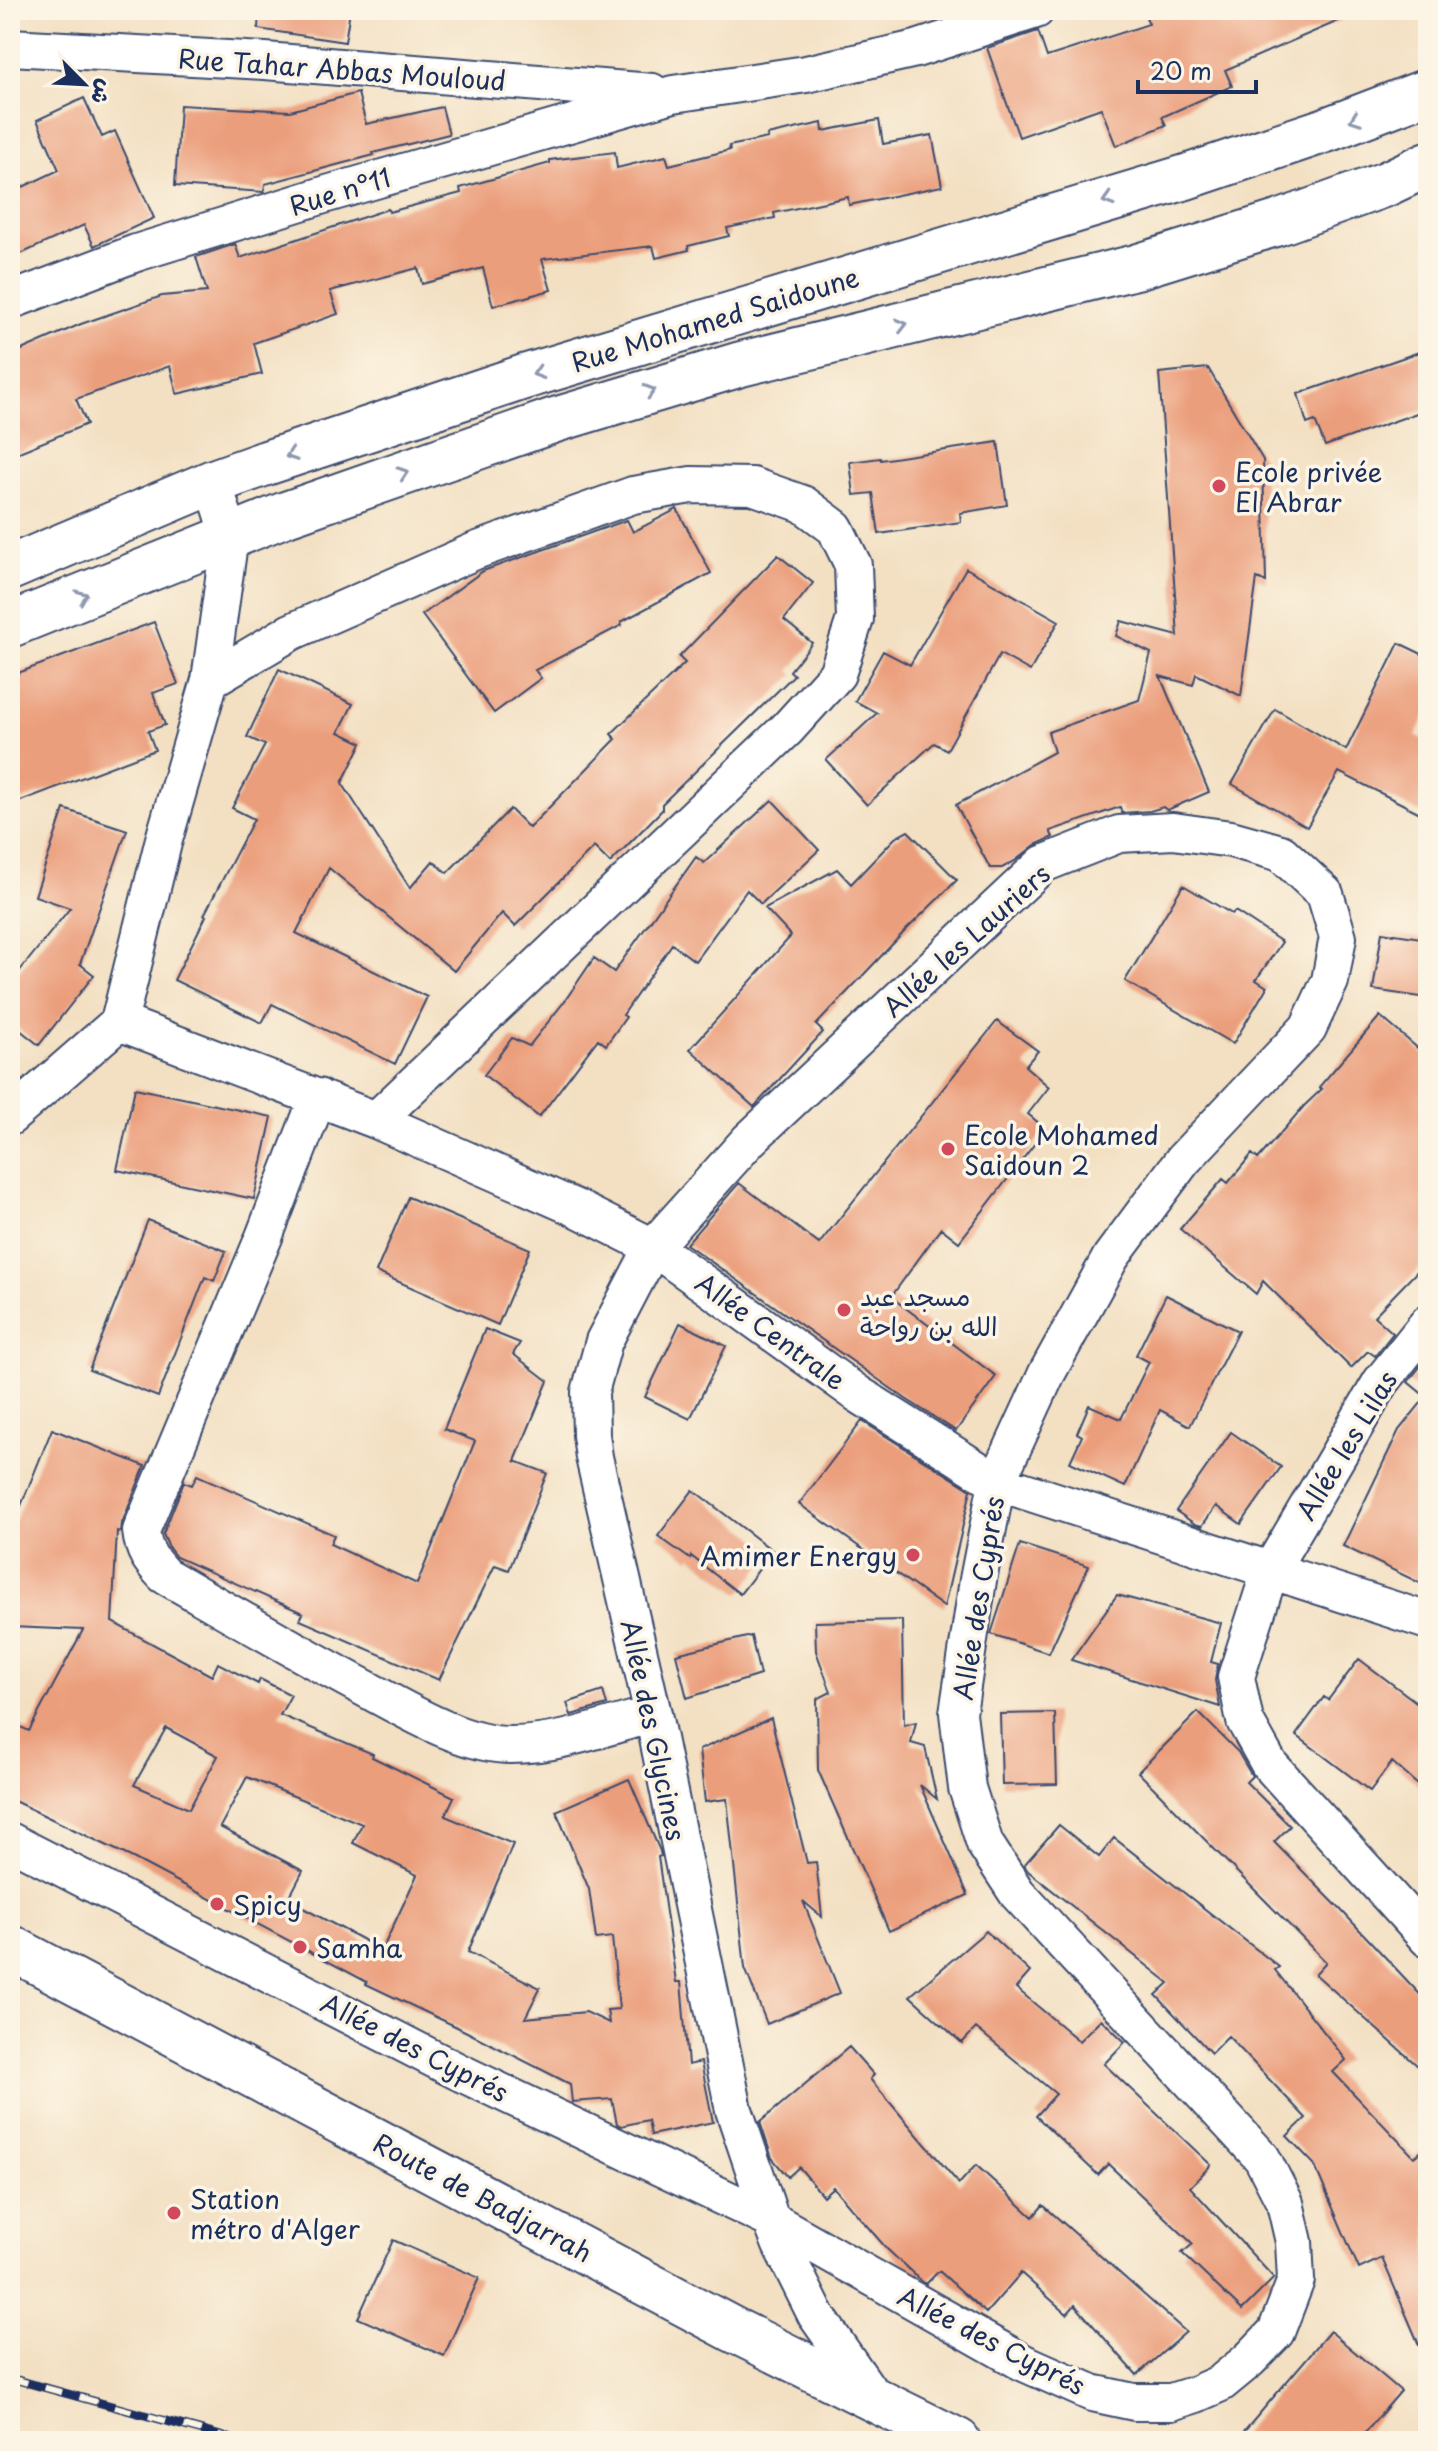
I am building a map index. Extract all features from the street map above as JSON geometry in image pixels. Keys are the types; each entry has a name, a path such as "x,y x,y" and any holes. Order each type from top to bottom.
{"main road":[{"name":"Rue Mohamed Saidoune","path":"10,568 213,482 524,377 1186,177 1326,130 1428,91"},
{"name":"Rue Mohamed Saidoune","path":"10,625 301,508 555,420 741,364 1136,267 1278,223 1386,184 1428,164"},
{"name":"Route de Badjarrah","path":"10,1947 637,2279 958,2441"}],"street":[{"path":"673,94 806,74 916,49 1036,10"},
{"name":"Rue Tahar Abbas Mouloud","path":"10,47 265,61 673,94"},
{"name":"Rue n°11","path":"10,301 136,253 673,94"},
{"path":"10,1117 119,1022 163,843 210,680 230,536 213,482"},
{"path":"210,680 291,632 460,557 633,495 691,485 752,486 803,504 835,528 853,565 855,619 837,674 787,729 376,1120"},
{"name":"Allée les Lauriers","path":"653,1247 749,1140 1043,864 1119,834 1173,831 1231,839 1281,853 1325,894 1338,937 1330,981 1308,1028 1183,1160 1111,1257 1047,1373 997,1482"},
{"name":"Allée Centrale","path":"119,1022 376,1120 578,1209 653,1247 858,1394 997,1482 1428,1621"},
{"path":"318,1097 264,1237 141,1531 147,1557 164,1575 338,1674 430,1723 473,1738 508,1745 543,1743 653,1714"},
{"name":"Allée des Glycines","path":"653,1247 604,1341 590,1392 594,1457 653,1714 734,2110 771,2220 816,2315 874,2398"},
{"name":"Allée les Lilas","path":"1428,1323 1381,1382 1270,1571 1236,1677 1245,1721 1269,1764 1428,1939"},
{"name":"Allée des Cyprés","path":"10,1841 457,2071 771,2220 1022,2362 1092,2393 1134,2402 1171,2402 1221,2383 1276,2332 1296,2280 1294,2242 1285,2203 1262,2158 1017,1893 985,1844 967,1788 958,1713 978,1580 997,1482"}],"building":[{"path":"259,10 350,10 345,42 258,29"},
{"path":"1143,10 1364,10 1225,70 1232,86 1162,117 1166,125 1116,146 1101,108 1019,137 987,48 1038,31 1047,57 1149,24"},
{"path":"358,93 366,124 442,107 449,134 265,184 264,192 175,186 180,105 290,111"},
{"path":"84,98 102,137 115,131 154,218 94,246 84,225 10,259 10,193 59,170 37,120"},
{"path":"879,120 883,144 932,135 942,186 849,205 848,197 774,213 775,218 727,228 729,236 656,258 653,246 542,259 551,290 493,306 483,268 422,284 418,268 330,291 338,314 254,343 262,374 177,394 170,366 76,399 87,424 17,453 10,436 10,355 81,324 162,296 207,292 196,257 235,244 240,258 388,209 389,212 461,193 460,188 550,163 550,160 615,152 617,168 666,156 669,165 730,150 729,146 768,138 767,135 822,123 823,131"},
{"path":"1428,349 1428,409 1325,446 1315,421 1307,424 1298,394"},
{"path":"1208,368 1263,460 1266,582 1257,578 1241,696 1196,674 1193,685 1160,676 1209,792 1167,810 1163,807 1122,813 1120,807 1050,831 1053,837 1035,845 1015,861 1002,868 990,868 956,805 1054,752 1048,732 1139,700 1151,653 1116,636 1121,621 1178,636 1159,373"},
{"path":"998,442 1007,505 960,513 961,522 879,534 873,493 854,495 850,462"},
{"path":"677,509 711,573 621,622 622,625 535,670 541,678 494,713 422,615 483,571 627,520 633,532"},
{"path":"778,555 813,583 784,620 812,643 790,671 794,675 662,804 662,810 610,863 594,847 515,926 502,913 454,971 329,868 296,933 427,997 395,1064 272,1004 262,1023 174,980 254,819 232,808 265,745 247,737 279,669 353,704 339,732 362,743 342,783 410,888 433,861 447,873 510,809 529,828 616,739 611,734 685,663 679,657"},
{"path":"966,568 1059,621 1030,671 1000,654 947,750 934,743 867,805 826,760 877,713 855,701 883,651 910,665"},
{"path":"154,622 178,684 153,693 165,725 148,731 155,750 10,805 10,676"},
{"path":"1399,643 1428,657 1428,711 1416,736 1428,742 1428,817 1339,772 1307,827 1232,784 1275,709 1346,750"},
{"path":"772,800 819,850 761,904 747,890 695,961 672,944 606,1045 598,1039 539,1117 484,1075 512,1038 529,1046 594,958 614,972 696,857 704,863"},
{"path":"64,809 127,830 80,964 94,975 39,1045 10,1022 10,983 70,908 35,896"},
{"path":"908,831 957,880 816,1025 823,1032 754,1107 690,1049 791,936 765,908 837,869 851,884 895,838"},
{"path":"1183,885 1232,914 1235,911 1282,942 1256,980 1267,987 1233,1044 1125,981"},
{"path":"1382,932 1428,939 1428,998 1373,990"},
{"path":"1380,1016 1428,1057 1428,1260 1374,1316 1393,1333 1375,1356 1368,1351 1351,1368 1263,1281 1256,1294 1180,1229 1223,1179 1228,1183 1252,1154 1258,1159 1322,1089 1319,1087"},
{"path":"997,1021 1038,1051 1025,1066 1049,1087 1028,1114 1046,1129 959,1242 941,1228 891,1297 996,1376 956,1431 686,1244 739,1183 819,1244"},
{"path":"135,1088 272,1117 254,1199 117,1170"},
{"path":"408,1197 530,1249 498,1325 376,1272"},
{"path":"148,1220 226,1251 214,1281 205,1277 158,1397 89,1370"},
{"path":"1166,1295 1238,1331 1190,1426 1160,1410 1125,1487 1070,1462 1082,1436 1077,1433 1089,1405 1121,1419 1149,1362 1136,1355"},
{"path":"680,1323 726,1346 690,1419 645,1397"},
{"path":"485,1329 520,1343 513,1354 548,1381 515,1461 547,1473 509,1570 495,1565 439,1680 300,1620 303,1613 176,1557 169,1548 163,1534 184,1482 192,1485 197,1475 334,1535 330,1544 417,1584 475,1441 444,1429"},
{"path":"1423,1363 1428,1367 1428,1587 1343,1546 1399,1430 1426,1397 1408,1382"},
{"name":"Amimer Energy","path":"862,1421 971,1490 944,1607 799,1504"},
{"path":"52,1429 145,1466 120,1532 117,1531 112,1622 212,1676 218,1663 258,1684 260,1679 291,1695 280,1715 373,1754 372,1757 454,1797 445,1816 513,1844 468,1952 540,1988 525,2018 586,2012 609,2023 607,2010 619,2009 612,1937 596,1939 589,1889 556,1811 629,1779 660,1851 661,1856 658,1857 676,1982 681,1982 688,2065 701,2062 713,2122 651,2135 648,2120 621,2126 617,2124 612,2099 572,2102 570,2084 366,1984 133,1858 10,1799 10,1722 29,1731 83,1630 10,1627 10,1533","holes":["166,1728 218,1756 189,1809 134,1785","247,1777 362,1824 353,1843 417,1875 382,1950 288,1900 303,1871 220,1827"]},
{"path":"1231,1432 1281,1467 1241,1524 1216,1506 1202,1526 1195,1524 1176,1511"},
{"path":"693,1490 773,1551 740,1594 691,1556 690,1559 658,1536"},
{"path":"1020,1544 1089,1566 1049,1653 991,1634"},
{"path":"1117,1595 1221,1623 1211,1662 1218,1664 1215,1680 1220,1707 1071,1660"},
{"path":"902,1620 904,1725 916,1722 911,1743 925,1747 937,1799 920,1785 968,1895 889,1931 818,1770 817,1699 831,1692 816,1651 815,1622"},
{"path":"751,1636 760,1675 687,1698 676,1654"},
{"path":"1359,1659 1428,1711 1428,1794 1392,1762 1370,1791 1296,1735 1324,1697 1328,1700"},
{"path":"603,1691 607,1705 571,1715 567,1703"},
{"path":"1198,1712 1238,1752 1252,1776 1246,1782 1290,1826 1274,1842 1428,2003 1428,2075 1315,1974 1326,1962 1138,1772"},
{"path":"1055,1713 1057,1784 1002,1785 1000,1714"},
{"path":"771,1718 807,1863 816,1862 822,1917 803,1901 840,1993 767,2024 745,1968 727,1799 705,1802 699,1750"},
{"path":"1059,1825 1099,1857 1114,1838 1279,1967 1275,1970 1346,2060 1333,2072 1414,2157 1428,2146 1428,2366 1382,2258 1359,2269 1314,2164 1287,2136 1306,2118 1228,2036 1211,2053 1156,1995 1169,1983 1028,1871 1024,1865"},
{"path":"986,1931 1030,1972 1016,1988 1079,2041 1101,2019 1125,2042 1104,2064 1211,2165 1190,2187 1274,2278 1242,2310 1182,2253 1193,2244 1108,2164 1098,2175 1036,2116 1056,2094 976,2028 962,2043 910,1996"},
{"path":"849,2047 874,2075 870,2079 959,2184 976,2165 1033,2217 1043,2205 1186,2332 1137,2375 1075,2305 1067,2314 1021,2273 986,2313 939,2271 926,2284 920,2280 887,2249 833,2187 823,2196 799,2167 788,2177 772,2158 760,2122"},
{"path":"393,2240 479,2278 444,2356 358,2318"},
{"path":"1330,2331 1401,2391 1358,2441 1236,2441"}],"railway":[{"path":"10,2378 239,2441"},
{"path":"10,2437 29,2441"}],"place":[{"name":"Ecole privée El Abrar","path":"1219,486"},
{"name":"Ecole Mohamed Saidoun 2","path":"948,1149"},
{"name":"مسجد عبد الله بن رواحة","path":"844,1310"},
{"name":"Amimer Energy","path":"913,1555"},
{"name":"Spicy","path":"217,1904"},
{"name":"Samha","path":"300,1947"},
{"name":"Station métro d'Alger","path":"174,2213"}]}
